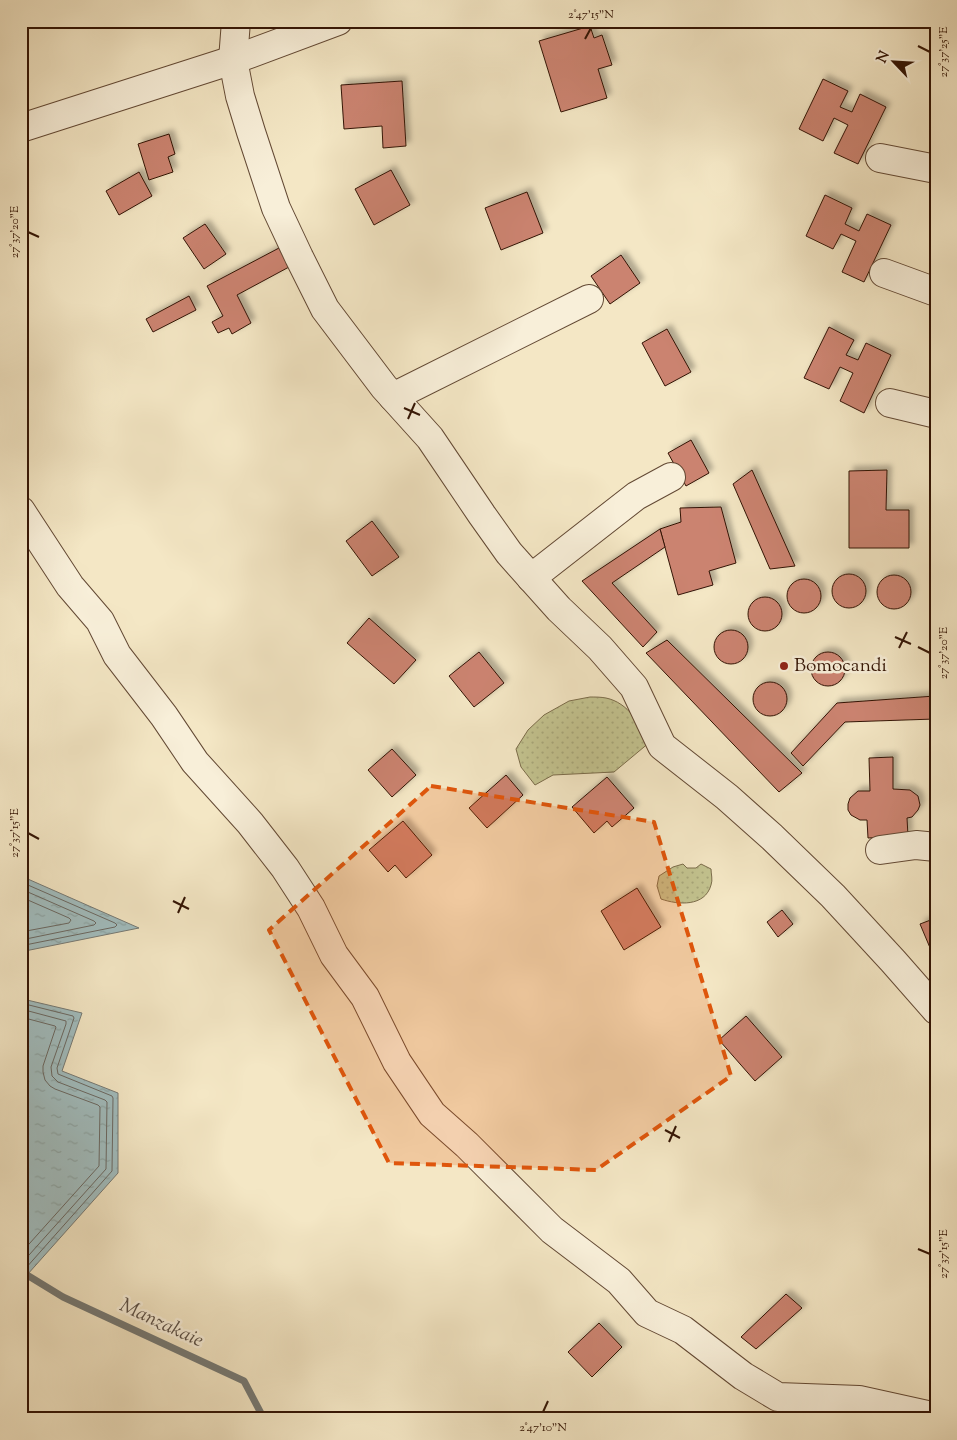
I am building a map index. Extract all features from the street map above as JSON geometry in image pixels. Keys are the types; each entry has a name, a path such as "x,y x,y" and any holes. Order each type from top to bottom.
{"street":[{"path":"236,21 233,60 240,96 276,208 298,257 325,309 394,397 430,438 508,553 559,609 600,648 634,688 662,746 727,797 772,837 832,896 936,1010"},
{"path":"21,128 233,60 338,21"},
{"path":"880,158 936,169"},
{"path":"884,273 936,292"},
{"path":"394,397 589,299"},
{"path":"890,403 936,414"},
{"path":"531,578 636,496 671,477"},
{"path":"21,511 70,586 100,621 117,655 164,716 195,762 250,823 285,868 311,908 334,955 364,997 397,1062 432,1114 467,1145 552,1230 619,1281 648,1313 683,1330 742,1376 778,1397 859,1400 936,1417"},
{"path":"880,850 916,845 936,847"}],"highlighted area":[{"path":"431,786 654,822 731,1076 596,1170 389,1163 269,930"}],"green space":[{"path":"590,697 606,698 621,704 642,728 650,742 614,772 553,775 535,785 521,767 516,749 528,730 544,715 569,701"},
{"path":"683,864 687,868 696,868 701,864 711,869 712,883 708,892 697,901 683,903 661,899 657,886 659,876 673,867"}],"water":[{"path":"21,876 139,928 25,951 27,1000 82,1013 62,1071 118,1093 118,1173 27,1275 21,1276"}],"building":[{"path":"590,26 594,38 602,35 612,65 598,69 607,98 561,112 539,41"},
{"path":"823,79 848,91 840,107 852,112 860,94 886,107 858,164 834,153 848,125 834,118 823,141 799,129"},
{"path":"402,81 406,146 383,148 382,126 344,129 341,85"},
{"path":"169,134 175,154 168,157 173,172 149,180 138,144"},
{"path":"391,170 410,205 374,225 355,189"},
{"path":"139,172 152,196 119,215 106,191"},
{"path":"527,192 543,233 501,250 485,208"},
{"path":"825,195 852,208 845,224 859,231 867,214 891,225 864,282 842,272 856,241 841,234 833,249 806,236"},
{"path":"205,224 226,254 204,269 183,238"},
{"path":"279,248 289,267 237,295 251,323 232,334 229,328 218,333 212,322 223,316 207,286"},
{"path":"621,255 640,283 610,304 591,276"},
{"path":"189,296 196,310 153,332 146,319"},
{"path":"829,327 854,340 846,355 858,360 866,343 891,355 864,413 840,401 853,373 840,367 829,389 804,378"},
{"path":"667,329 691,372 665,386 642,343"},
{"path":"691,440 709,473 686,486 668,453"},
{"path":"752,470 795,566 770,569 733,484"},
{"path":"887,470 886,510 909,510 909,548 849,548 849,471"},
{"path":"721,507 736,563 709,571 713,585 678,595 660,529 681,522 680,508"},
{"path":"372,521 399,557 372,576 346,541"},
{"path":"660,529 665,547 612,583 657,632 643,647 582,581"},
{"path":"849,574 861,579 866,591 861,603 849,608 837,603 832,591 837,579"},
{"path":"894,575 906,580 911,592 906,604 894,609 882,604 877,592 882,580"},
{"path":"804,579 816,584 821,596 816,608 804,613 792,608 787,596 792,584"},
{"path":"765,597 777,602 782,614 777,626 765,631 753,626 748,614 753,602"},
{"path":"369,618 416,660 394,684 347,643"},
{"path":"731,630 743,635 748,647 743,659 731,664 719,659 714,647 719,635"},
{"path":"667,640 802,773 779,792 646,653"},
{"path":"479,652 504,683 474,707 449,676"},
{"path":"828,652 840,657 845,669 840,681 828,686 816,681 811,669 816,657"},
{"path":"770,682 777,683 782,687 786,692 786,706 782,711 777,715 770,716 763,715 758,711 754,706 753,699 754,692 758,687 763,683"},
{"path":"935,696 935,719 845,722 803,766 791,753 837,703"},
{"path":"392,749 416,775 392,797 368,770"},
{"path":"893,757 893,789 910,790 918,796 920,805 912,817 907,818 908,836 868,838 867,820 860,820 851,815 848,810 848,804 850,798 858,791 870,791 869,758"},
{"path":"506,775 523,795 487,828 469,808"},
{"path":"607,777 634,808 612,827 607,821 594,833 572,807"},
{"path":"403,821 432,855 406,878 395,865 388,872 369,850"},
{"path":"637,888 661,927 624,950 601,911"},
{"path":"782,910 793,924 778,937 767,922"},
{"path":"936,918 936,962 920,924"},
{"path":"746,1016 782,1057 755,1081 719,1040"},
{"path":"786,1294 802,1308 756,1349 741,1337"},
{"path":"599,1323 622,1347 592,1377 568,1352"}],"waterway":[{"name":"Manzakaie","path":"27,1275 63,1297 244,1381 264,1419"}],"place":[{"name":"Bomocandi","path":"784,666"}]}
